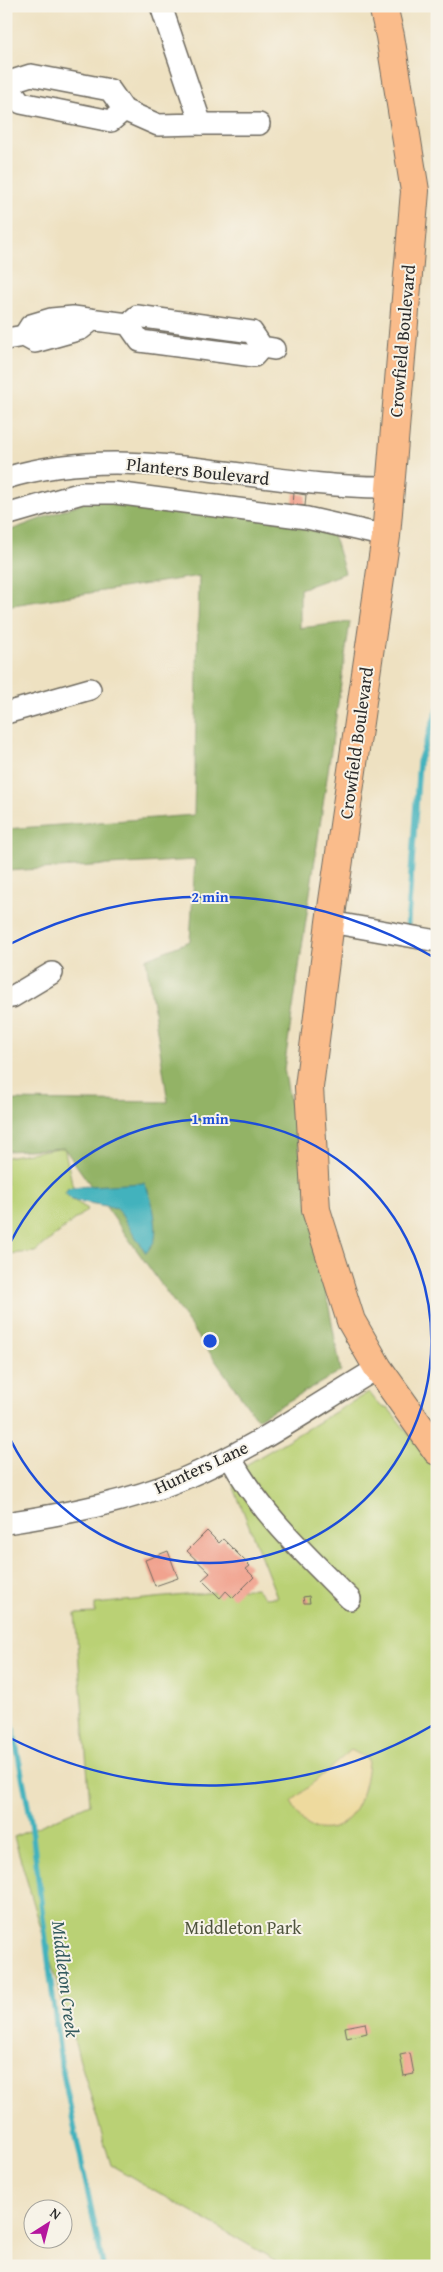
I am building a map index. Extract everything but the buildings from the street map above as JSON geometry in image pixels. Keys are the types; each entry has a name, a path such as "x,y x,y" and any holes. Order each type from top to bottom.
{"main road":[{"name":"Crowfield Boulevard","path":"383,6 390,36 415,191 386,536 330,922 309,1087 316,1210 351,1321 378,1368 437,1451"}],"street":[{"path":"162,6 200,124"},
{"path":"124,110 111,121 21,102 6,83 31,75 110,90 124,110 158,125 259,124"},
{"path":"15,337 35,342 81,330 91,321 128,324 140,340 254,356 268,348"},
{"name":"Planters Boulevard","path":"6,479 23,473 76,465 152,463 343,487 390,487"},
{"name":"Planters Boulevard","path":"6,515 82,494 115,492 307,518 386,536"},
{"path":"6,713 90,690"},
{"path":"330,922 437,941"},
{"path":"6,998 12,997 52,973"},
{"name":"Hunters Lane","path":"6,1523 67,1514 147,1492 230,1457 378,1368"},
{"path":"230,1457 255,1499 304,1553 350,1599"}],"green space":[{"path":"95,498 331,527 345,573 300,589 300,628 350,622 284,1069 341,1371 257,1419 64,1148 6,1151 6,1100 168,1102 146,959 190,941 195,860 6,871 6,829 194,815 199,576 6,606 6,532"},
{"path":"64,1147 73,1187 68,1188 68,1197 88,1209 35,1252 6,1254 6,1157"},
{"name":"Middleton Park","path":"369,1392 379,1405 388,1408 437,1469 437,2266 285,2266 111,2165 14,1837 90,1804 75,1614 95,1613 95,1604 256,1588 265,1598 277,1597 229,1475"}],"sand":[{"path":"351,1750 368,1759 366,1780 359,1802 347,1820 339,1826 326,1829 310,1826 302,1820 291,1802"}],"water":[{"path":"144,1183 152,1202 156,1226 154,1241 146,1253 117,1208 72,1200 65,1193 68,1188 73,1187"}],"waterway":[{"path":"407,932 419,762 437,711"},
{"name":"Middleton Creek","path":"6,1694 31,1821 61,2063 103,2266"}]}
